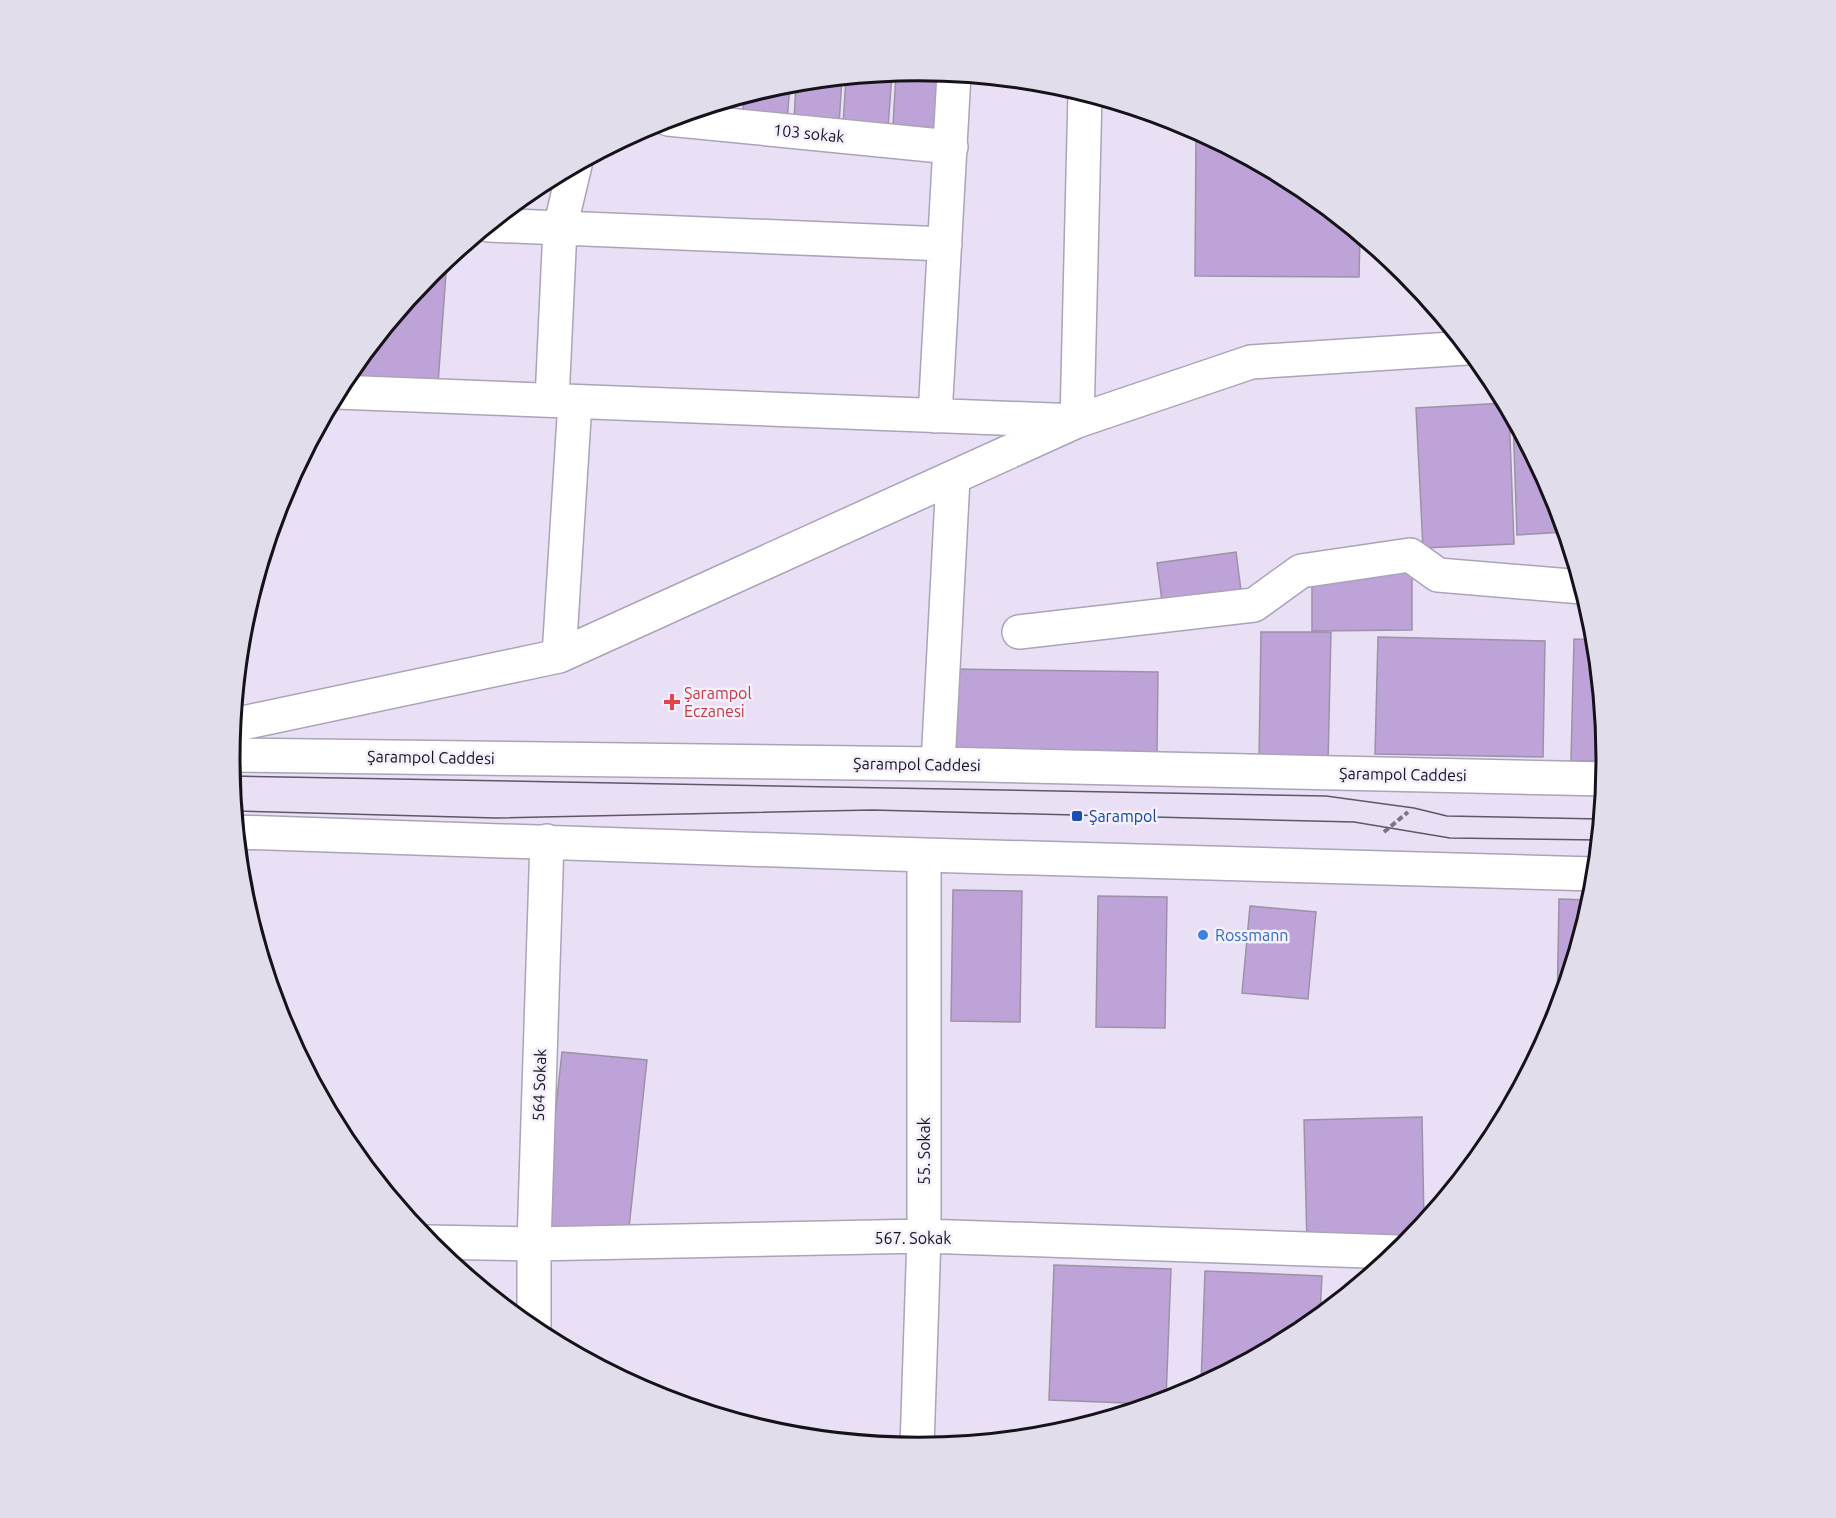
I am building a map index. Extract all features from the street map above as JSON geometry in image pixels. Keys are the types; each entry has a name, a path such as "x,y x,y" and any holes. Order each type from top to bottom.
{"street":[{"path":"934,416 954,82"},
{"path":"1077,421 1085,102"},
{"name":"103 sokak","path":"689,121 951,147"},
{"path":"559,657 563,401 560,228 572,176"},
{"path":"500,225 945,244"},
{"path":"241,723 559,657 1077,421 1251,362 1458,349"},
{"path":"348,392 1077,421"},
{"path":"938,764 953,478"},
{"path":"1019,632 1254,605 1301,571 1410,555 1438,575 1574,586"},
{"name":"Şarampol Caddesi","path":"240,755 938,764 1596,779"},
{"path":"244,832 1586,874"},
{"name":"564 Sokak","path":"534,1318 534,1244 547,841"},
{"name":"55. Sokak","path":"917,1437 924,1236 924,855"},
{"name":"567. Sokak","path":"443,1242 534,1244 924,1236 1383,1252"}],"path":[{"path":"1376,838 1414,808"}],"building":[{"path":"891,82 888,128 843,125 846,85"},
{"path":"896,82 941,82 938,128 893,125"},
{"path":"842,86 839,125 794,122 795,92"},
{"path":"789,93 787,122 742,119 743,104"},
{"path":"730,108 729,118 704,116"},
{"path":"1196,141 1257,172 1295,195 1360,245 1359,277 1195,276"},
{"path":"446,273 438,384 358,377 408,312"},
{"path":"1495,404 1510,429 1514,544 1423,548 1416,408"},
{"path":"1514,436 1526,459 1557,533 1517,535"},
{"path":"1236,552 1242,598 1163,609 1157,563"},
{"path":"1412,573 1412,630 1312,631 1312,574"},
{"path":"1261,632 1331,632 1328,763 1259,762"},
{"path":"1378,637 1545,641 1543,757 1375,754"},
{"path":"1574,639 1585,640 1595,715 1596,761 1571,761"},
{"path":"953,669 1158,672 1157,752 951,749"},
{"path":"953,890 1022,891 1020,1022 951,1021"},
{"path":"1098,896 1167,897 1165,1028 1096,1027"},
{"path":"1559,899 1581,900 1573,934 1558,983"},
{"path":"1250,906 1316,912 1308,999 1242,993"},
{"path":"562,1052 647,1060 628,1237 543,1228"},
{"path":"1422,1117 1424,1210 1393,1241 1307,1244 1304,1120"},
{"path":"1054,1265 1171,1269 1166,1389 1129,1403 1049,1400"},
{"path":"1205,1271 1322,1276 1321,1305 1257,1346 1201,1374"}],"tram line":[{"path":"240,776 1326,796 1414,808 1447,816 1593,819"},
{"path":"242,811 496,818 872,810 1354,822 1450,838 1591,840"}],"place":[{"name":"Şarampol Eczanesi","path":"672,702"},
{"name":"Şarampol","path":"1077,816"},
{"name":"Rossmann","path":"1203,935"}]}
